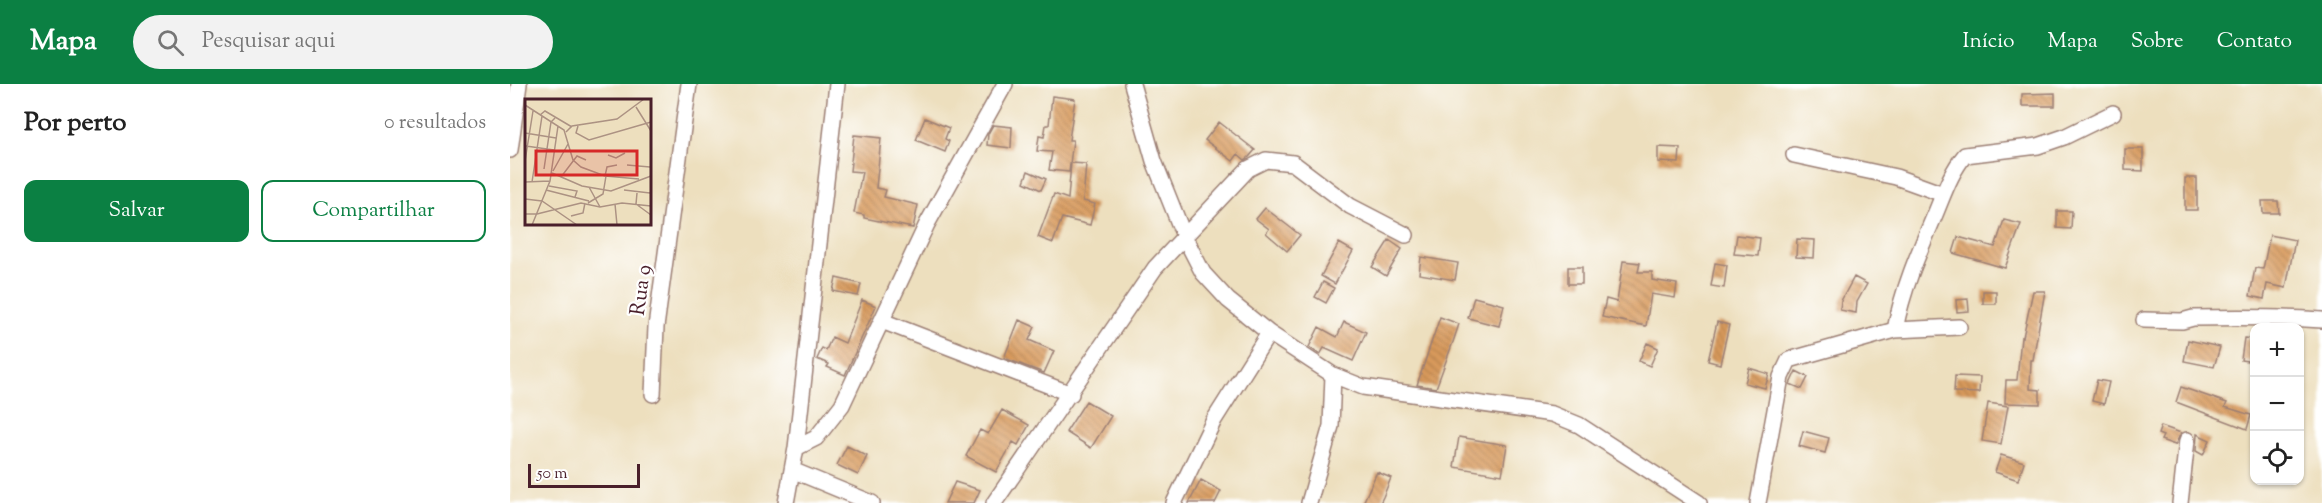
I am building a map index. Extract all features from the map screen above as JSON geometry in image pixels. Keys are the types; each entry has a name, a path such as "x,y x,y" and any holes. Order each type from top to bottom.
{"street":[{"path":"510,150 519,84"},
{"name":"Rua 9","path":"653,394 656,327 689,84"},
{"path":"786,503 796,448 837,84"},
{"path":"796,448 816,438 842,405 927,224 1005,84"},
{"path":"1132,84 1154,161 1184,236 1203,273 1228,300 1269,333 1333,375 1363,387 1393,393 1475,401 1552,414 1578,425 1699,503"},
{"path":"1895,330 1900,302 1943,194 1960,162 1970,152 2019,150 2038,146 2064,137 2113,113"},
{"path":"1794,154 1896,177 1943,194"},
{"path":"994,503 1071,394 1155,268 1248,169 1266,160 1293,163 1350,206 1406,235"},
{"path":"2144,320 2182,321 2193,318 2268,317 2322,320"},
{"path":"882,321 1071,394"},
{"path":"1758,503 1785,364 1793,357 1895,330 1959,327"},
{"path":"1174,503 1214,420 1269,333"},
{"path":"1309,503 1331,426 1333,375"},
{"path":"2180,503 2187,440"},
{"path":"792,470 872,503"}],"building":[{"path":"2055,93 2055,106 2022,106 2022,94"},
{"path":"1052,96 1075,99 1069,140 1073,140 1069,172 1049,170 1052,152 1037,151 1039,136 1044,137 1046,125 1049,125"},
{"path":"925,118 949,128 945,139 949,141 945,152 916,140"},
{"path":"1219,122 1255,150 1249,157 1245,160 1238,154 1233,161 1205,140"},
{"path":"993,125 1012,127 1011,148 987,145 988,134"},
{"path":"854,135 881,138 876,188 886,190 884,197 918,205 913,228 864,218 864,215 854,213 862,172 850,171"},
{"path":"1658,147 1680,148 1679,163 1658,162"},
{"path":"2125,149 2143,149 2143,171 2125,170"},
{"path":"1071,163 1086,164 1083,201 1095,204 1090,225 1062,218 1053,243 1038,237 1054,194 1068,199"},
{"path":"1028,171 1046,179 1041,190 1024,182"},
{"path":"2185,178 2197,178 2197,210 2185,210"},
{"path":"2262,201 2278,201 2279,213 2263,213"},
{"path":"1265,208 1300,235 1287,251 1266,233 1269,229 1256,219"},
{"path":"2057,211 2072,211 2071,229 2057,228"},
{"path":"2004,220 2021,224 2005,268 1953,253 1958,237 1995,247"},
{"path":"1737,235 1760,238 1758,256 1734,254"},
{"path":"2270,235 2295,240 2286,288 2267,284 2264,299 2250,296 2255,268 2263,269"},
{"path":"1797,239 1815,240 1814,258 1796,257"},
{"path":"1389,240 1402,249 1386,276 1372,267"},
{"path":"1339,243 1353,251 1335,284 1321,276"},
{"path":"1421,257 1458,263 1455,280 1419,274"},
{"path":"1623,261 1640,263 1638,272 1652,272 1652,280 1677,284 1675,298 1651,294 1646,326 1602,317 1606,299 1617,302"},
{"path":"1715,263 1727,265 1724,288 1711,286"},
{"path":"1568,267 1582,267 1582,284 1568,284"},
{"path":"1854,277 1867,284 1857,302 1856,313 1840,310 1841,301"},
{"path":"836,278 861,284 858,296 833,291"},
{"path":"1323,282 1334,288 1326,303 1315,297"},
{"path":"1983,291 1996,291 1996,304 1983,304"},
{"path":"2033,291 2045,291 2033,360 2031,360 2030,389 2040,390 2040,404 2005,403 2006,380 2017,380 2021,337 2023,337"},
{"path":"1474,297 1504,305 1499,326 1468,318"},
{"path":"1968,299 1969,311 1957,312 1956,300"},
{"path":"862,300 876,306 845,375 827,367 829,364 817,359 822,348 826,350 832,337 845,343"},
{"path":"1440,317 1459,324 1453,342 1436,388 1417,385"},
{"path":"1019,320 1035,327 1029,340 1054,351 1044,373 1004,358"},
{"path":"1344,322 1366,332 1353,361 1324,348 1320,355 1309,347 1319,327 1337,337"},
{"path":"1717,322 1729,325 1720,364 1708,361"},
{"path":"2244,338 2250,339 2250,361 2241,360"},
{"path":"2188,340 2220,347 2214,367 2184,361"},
{"path":"1647,343 1658,348 1650,366 1639,361"},
{"path":"1749,368 1769,374 1765,388 1745,383"},
{"path":"1796,371 1808,377 1802,389 1790,384"},
{"path":"1955,376 1980,377 1979,393 1954,392"},
{"path":"2097,380 2109,382 2104,404 2092,401"},
{"path":"2181,387 2227,403 2225,407 2250,415 2247,429 2176,402"},
{"path":"1086,401 1111,416 1091,448 1066,432"},
{"path":"1988,403 2008,406 2001,444 1982,441"},
{"path":"1002,410 1029,425 1018,445 1013,442 996,472 966,456 980,430 988,434"},
{"path":"2161,426 2181,433 2175,445 2161,440 2163,436 2158,434"},
{"path":"1803,431 1829,438 1825,453 1799,446"},
{"path":"2197,434 2210,440 2203,455 2196,451"},
{"path":"1459,437 1507,445 1502,475 1454,467"},
{"path":"847,446 867,456 858,475 837,465"},
{"path":"2001,455 2024,462 2018,480 1995,472"},
{"path":"1377,472 1391,478 1383,497 1380,503 1363,503"},
{"path":"1201,480 1221,491 1215,503 1189,503"},
{"path":"955,482 980,490 974,503 945,503"}]}
